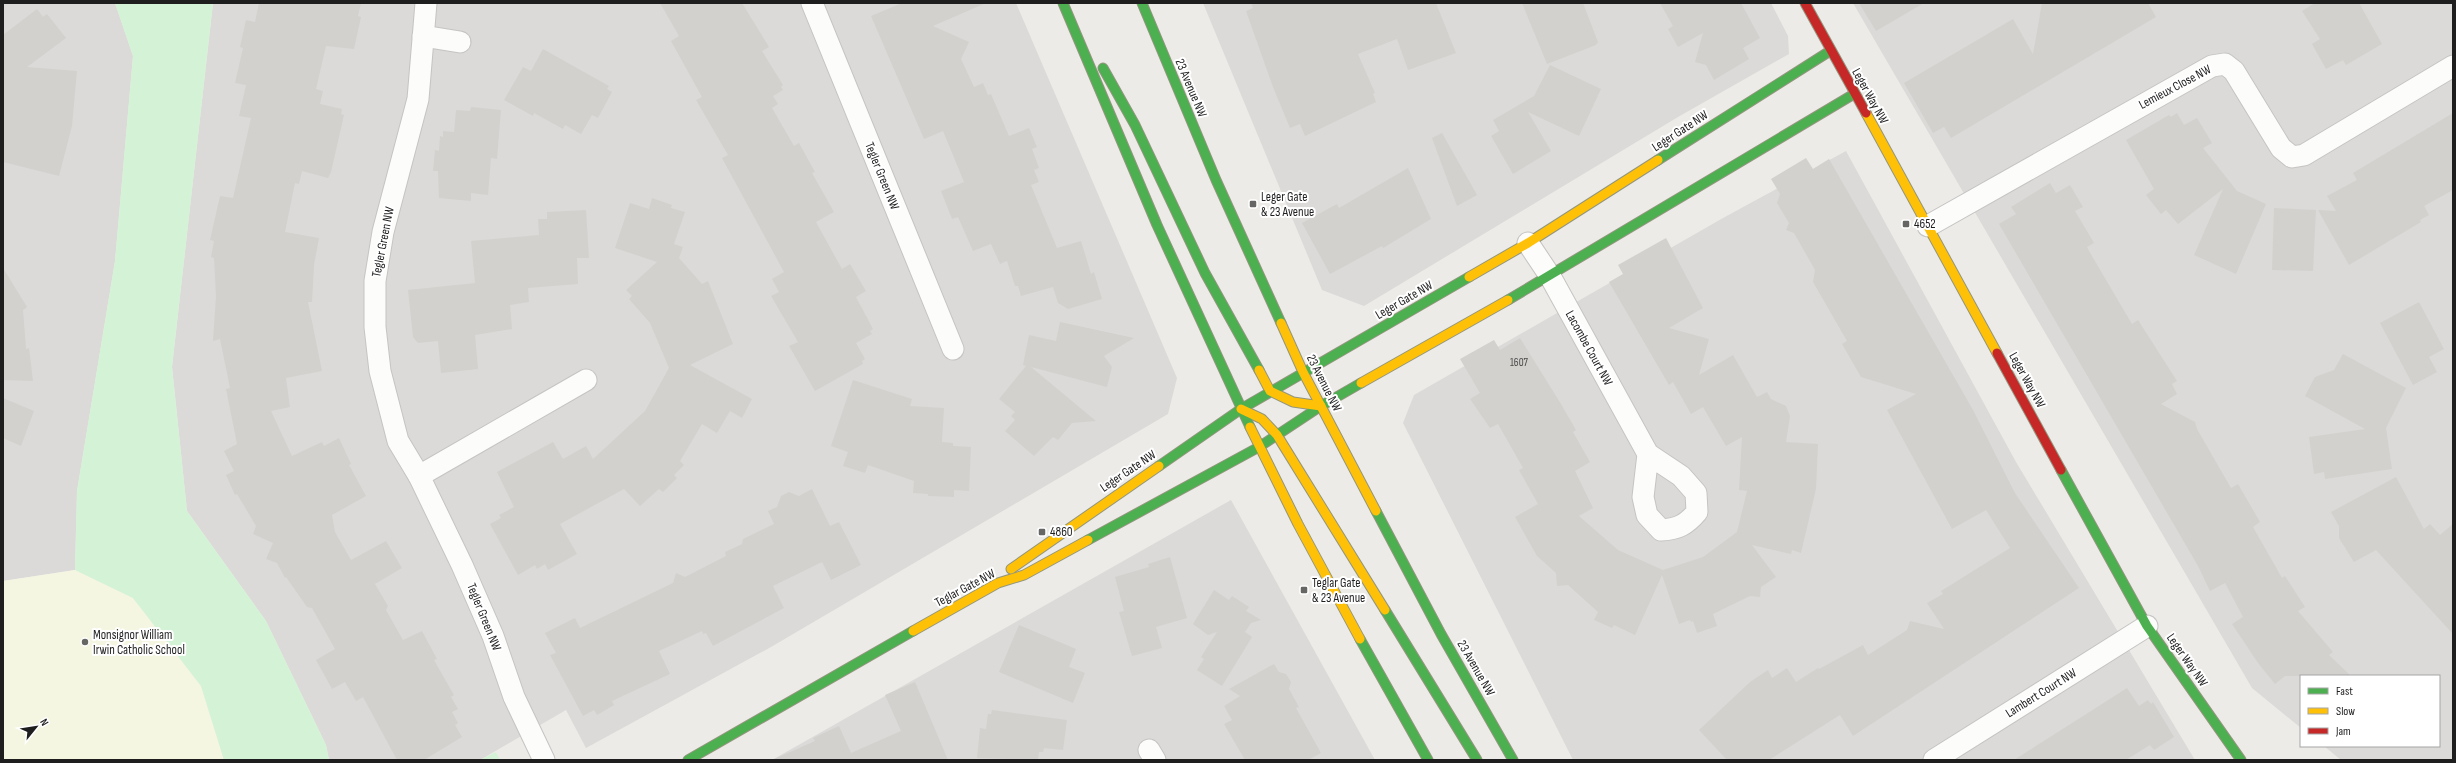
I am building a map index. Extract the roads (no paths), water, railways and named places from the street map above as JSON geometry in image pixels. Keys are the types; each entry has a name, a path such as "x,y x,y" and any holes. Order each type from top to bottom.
{"street":[{"name":"Tegler Green NW","path":"426,3 418,99 384,232 375,281 375,328 380,371 398,441 418,476 462,565 493,636 514,697 544,760"},
{"name":"Tegler Green NW","path":"812,3 952,349"},
{"path":"1064,3 1135,125 1205,273 1270,391 1294,402 1320,406"},
{"path":"1064,3 1150,212 1259,447 1376,668 1428,760"},
{"name":"23 Avenue NW","path":"1142,3 1216,180 1303,372 1441,634 1513,760"},
{"name":"Leger Way NW","path":"1805,3 2147,626 2241,760"},
{"path":"423,36 460,42"},
{"name":"Leger Gate NW","path":"998,583 1018,562 1241,409 1528,243 1830,51"},
{"name":"Lemieux Close NW","path":"1928,226 2212,66 2225,64 2234,71 2281,148 2292,157 2304,155 2453,66"},
{"path":"1259,447 1320,406 1550,276 1854,94"},
{"name":"Lacombe Court NW","path":"1528,243 1550,276 1648,454"},
{"path":"418,476 586,380"},
{"path":"1241,409 1262,419 1277,435 1477,760"},
{"name":"Teglar Gate NW","path":"688,760 998,583 1024,575 1259,447"},
{"name":"Lambert Court NW","path":"1934,760 2147,626"}],"place":[{"name":"Leger Gate & 23 Avenue","path":"1253,204"},
{"name":"4652","path":"1906,224"},
{"name":"4860","path":"1042,532"},
{"name":"Teglar Gate & 23 Avenue","path":"1304,590"},
{"name":"Monsignor William Irwin Catholic School","path":"85,642"}]}
